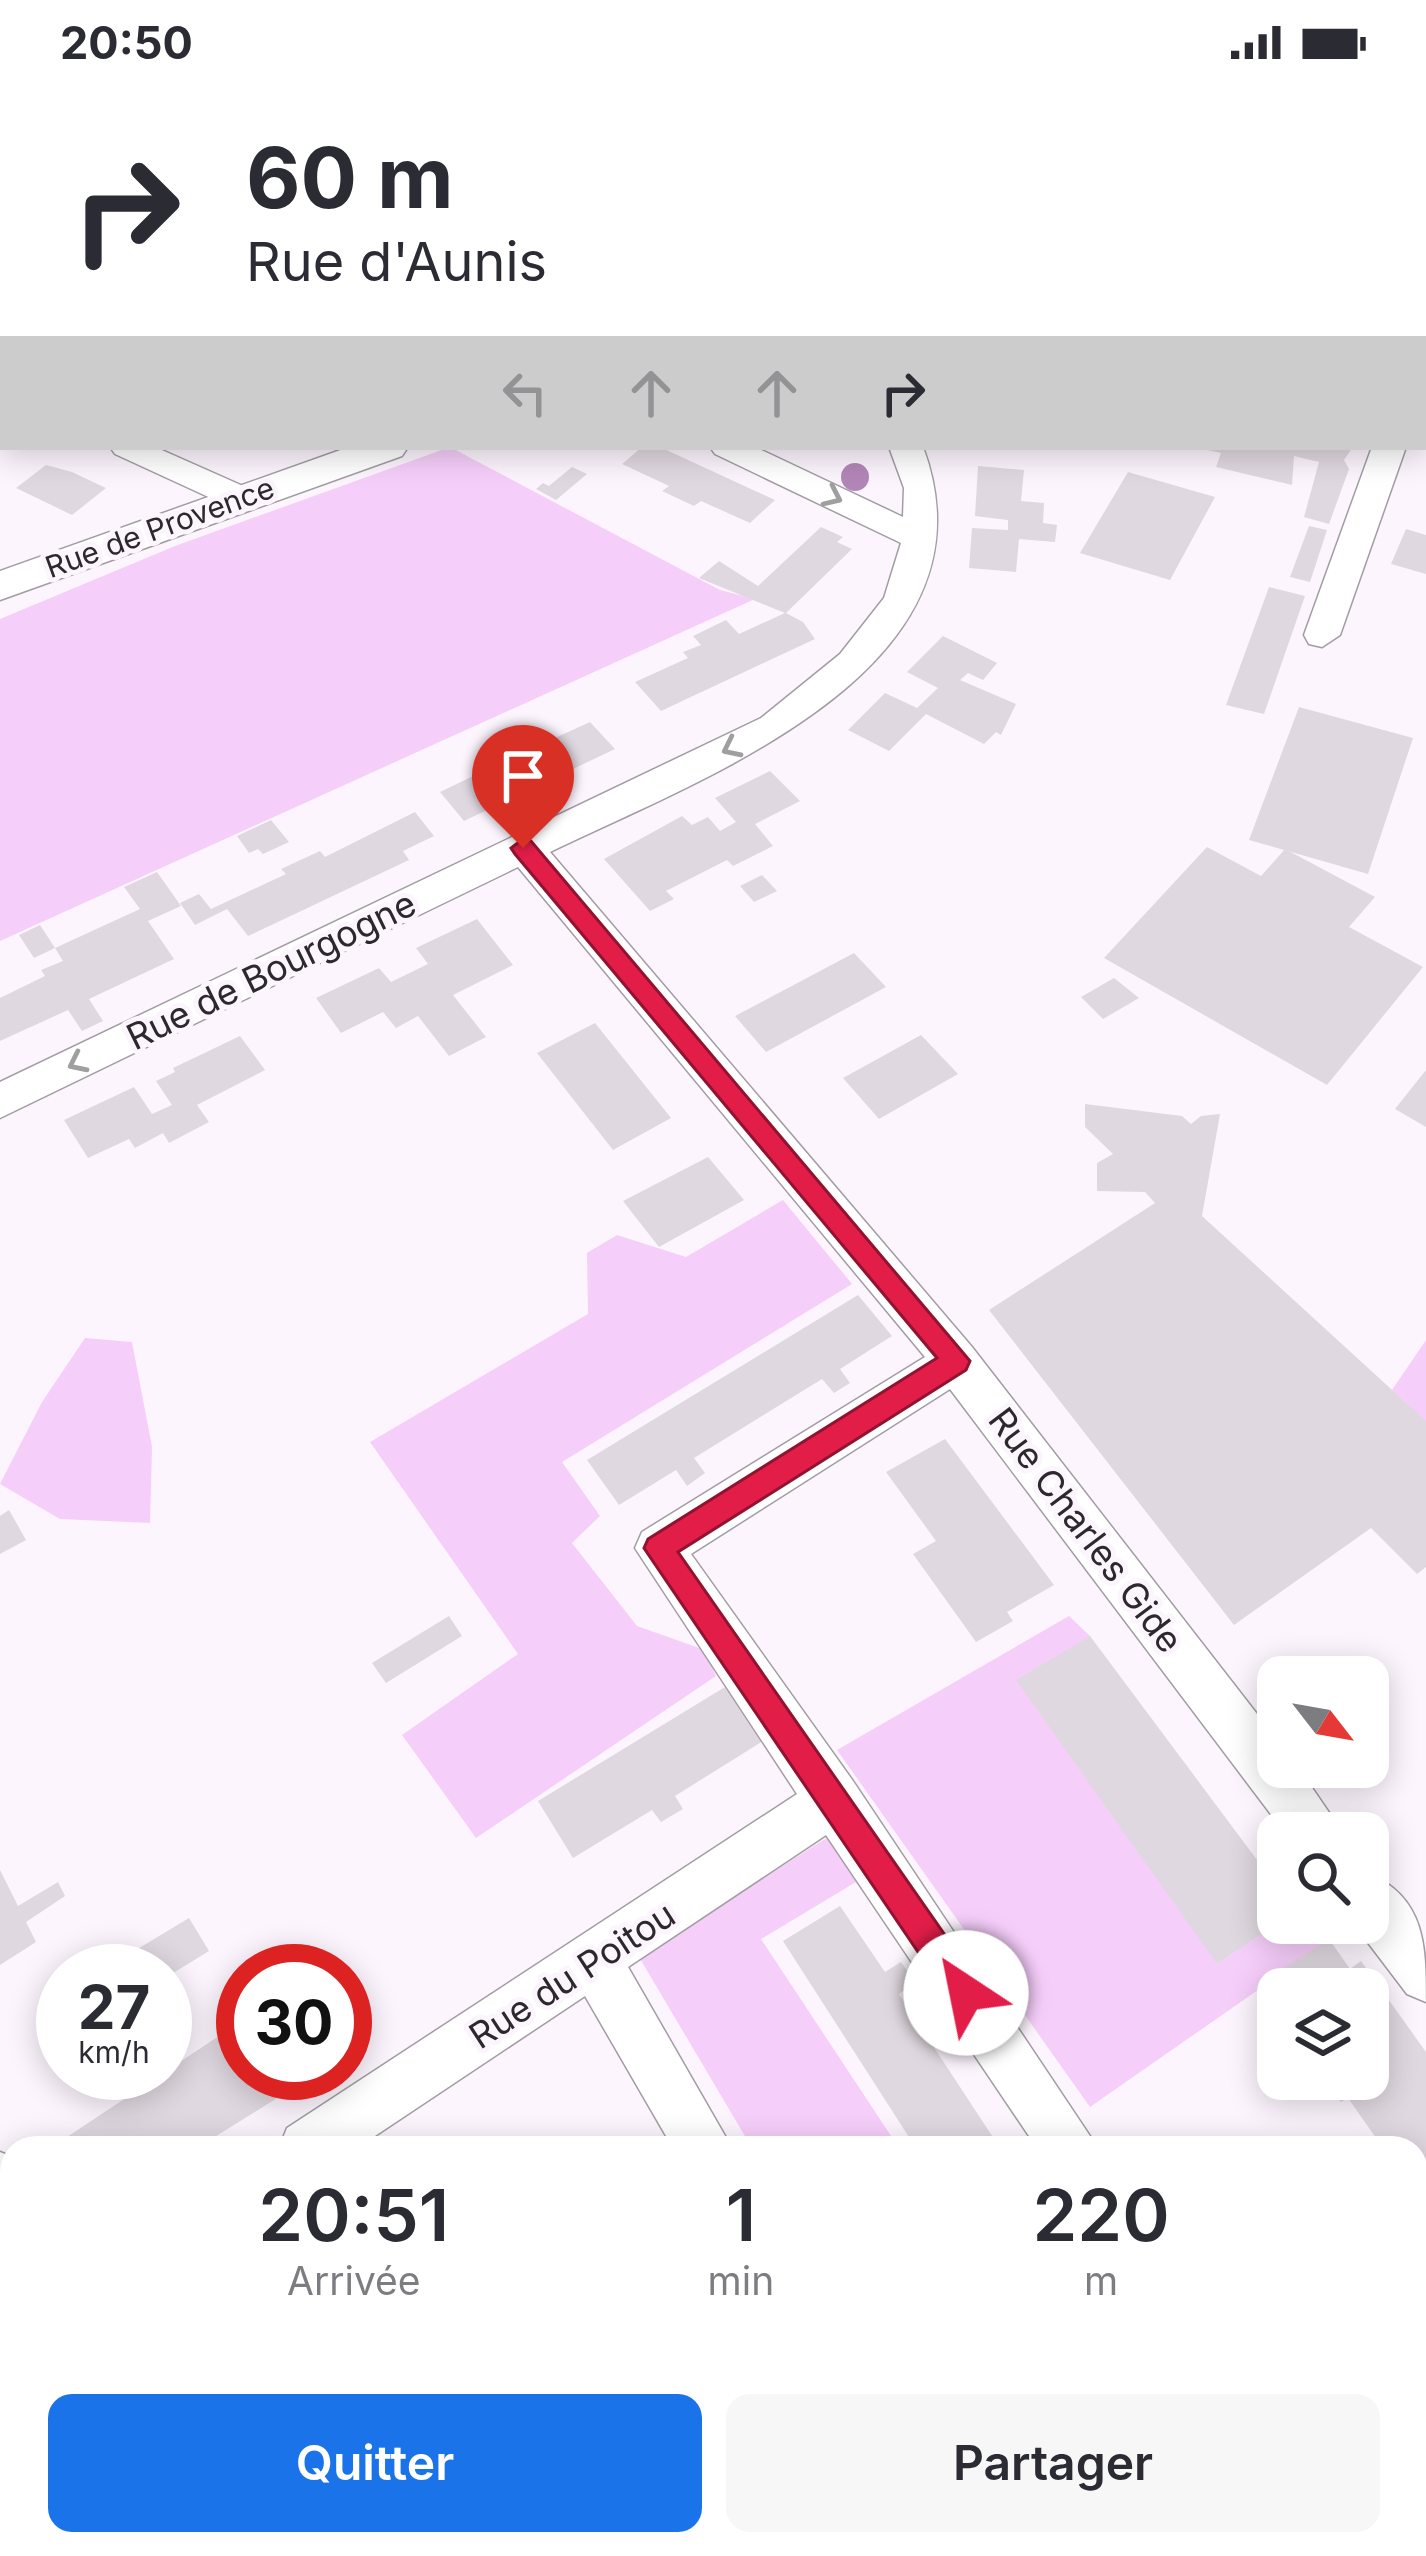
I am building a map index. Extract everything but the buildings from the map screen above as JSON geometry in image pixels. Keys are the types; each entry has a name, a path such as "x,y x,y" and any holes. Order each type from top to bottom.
{"street":[{"path":"134,450 240,498"},
{"name":"Rue de Provence","path":"0,586 379,450"},
{"path":"733,450 920,538"},
{"name":"Rue de Bourgogne","path":"0,1101 774,727 854,663 901,601 920,538 921,488 907,450"},
{"path":"1322,635 1389,450"},
{"name":"Rue Charles Gide","path":"523,848 956,1361 1301,1812"},
{"path":"956,1361 659,1548 1062,2136"},
{"name":"Rue du Poitou","path":"326,2136 835,1799"},
{"path":"1389,1927 1426,1975"},
{"path":"595,1962 697,2136"}],"shaded area":[{"path":"442,450 456,450 720,590 755,599 0,941 0,619 175,546"},
{"path":"783,1200 852,1284 562,1462 600,1516 572,1543 637,1626 705,1650 716,1676 476,1838 402,1735 518,1654 370,1442 588,1314 587,1253 617,1235 686,1257"},
{"path":"85,1338 132,1342 152,1447 150,1523 60,1519 0,1484 42,1402"},
{"path":"1426,1340 1426,1422 1392,1390"},
{"path":"1069,1616 1090,1636 1217,1964 1257,1938 1257,1944 1324,1944 1289,1968 1257,1968 1257,1991 1090,2107 837,1750"},
{"path":"828,1837 861,1879 761,1939 891,2136 745,2136 639,1957"}],"route":[{"path":"523,848 956,1361 659,1548 966,1993"}]}
